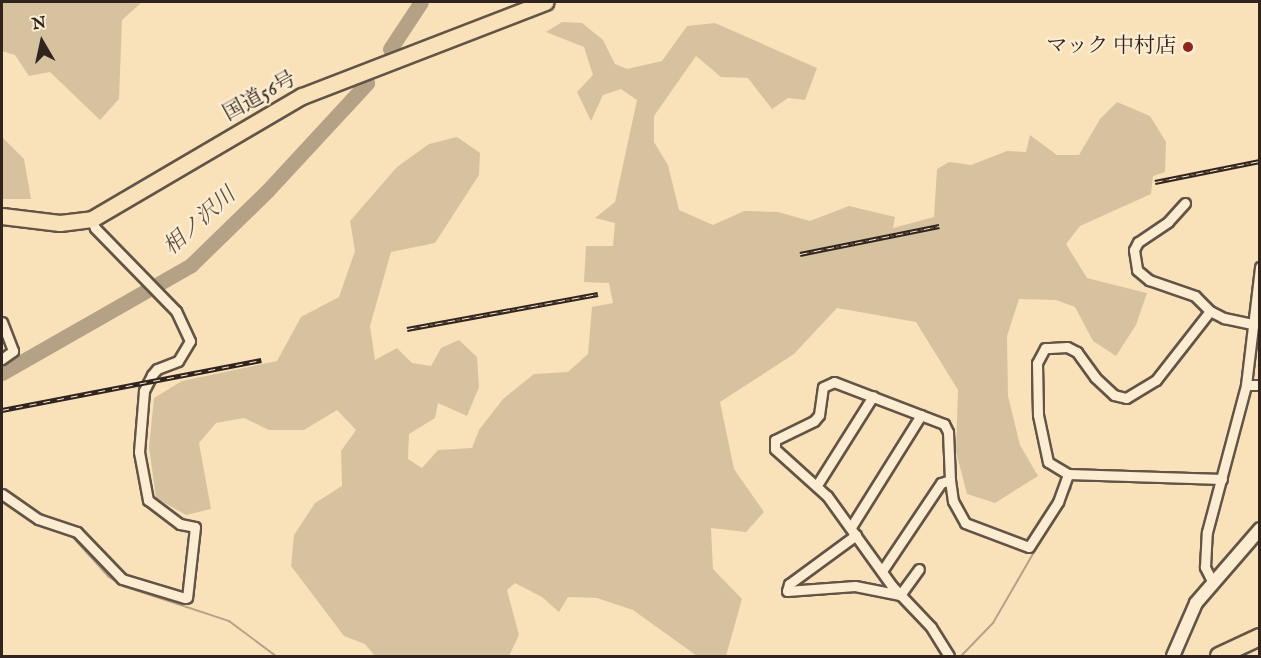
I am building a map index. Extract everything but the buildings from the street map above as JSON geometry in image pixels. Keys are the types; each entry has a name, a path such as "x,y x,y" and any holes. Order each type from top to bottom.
{"highway":[{"name":"国道56号","path":"2,216 60,223 93,219 302,96 545,2"},
{"path":"1219,657 1260,637"}],"main road":[{"path":"1173,657 1196,603 1212,581 1260,529"}],"street":[{"path":"1185,203 1168,222 1138,242 1134,250 1137,270 1149,280 1195,296 1210,311 1253,324"},
{"path":"2,494 38,519 77,532 122,579 186,598 195,527 180,524 148,501 142,480 139,441 144,392 152,375 178,361 190,341 176,311 95,228 93,219"},
{"path":"1212,581 1204,553 1246,385 1260,267"},
{"path":"1210,311 1156,380 1126,398 1114,394 1095,377 1077,352 1054,346 1040,354 1038,415 1043,450 1048,462 1068,474 1222,479"},
{"path":"2,322 13,351 2,359"},
{"path":"949,657 931,627 900,595 817,485 775,448 775,440 814,421 826,383 873,396 944,424 948,432 953,501 965,523 1029,547 1058,502 1068,474"},
{"path":"1246,385 1260,384"},
{"path":"817,485 873,396"},
{"path":"900,595 855,586 787,591 789,584 853,531 921,415"},
{"path":"882,571 941,483 950,480"},
{"path":"900,595 920,569"}],"shaded area":[{"path":"2,2 142,2 122,20 119,99 100,120 50,72 29,76 15,55 2,51"},
{"path":"562,22 582,23 603,40 615,64 627,69 662,61 687,26 715,23 817,68 805,100 788,98 772,109 748,78 721,77 696,56 654,116 654,142 668,165 679,210 713,225 744,211 778,212 810,221 849,206 895,217 893,228 934,217 937,169 949,162 971,165 1007,151 1026,152 1030,135 1057,155 1079,155 1100,119 1117,102 1150,116 1166,142 1165,172 1153,176 1151,194 1080,226 1066,244 1087,278 1147,293 1136,325 1116,356 1093,341 1075,307 1056,300 1019,299 1007,336 1008,396 1020,445 1038,476 995,503 967,494 956,452 958,390 916,322 837,308 794,354 720,402 734,469 764,512 746,532 711,528 713,569 742,599 726,656 697,656 633,610 597,598 568,597 559,612 542,597 515,583 507,590 519,635 509,656 375,656 365,644 344,636 291,566 294,535 315,503 342,486 341,451 356,430 337,410 304,430 269,430 244,418 216,423 199,443 211,509 186,515 156,498 149,447 154,398 182,381 277,361 301,317 339,297 355,251 350,221 397,167 429,144 457,137 480,153 479,175 435,243 391,252 370,326 375,360 397,348 412,363 431,366 441,348 459,340 477,357 479,387 467,416 438,403 435,418 409,434 408,459 422,468 438,450 472,448 479,430 503,399 534,374 568,372 588,354 592,307 613,303 609,283 584,282 586,246 613,246 615,223 595,218 615,202 637,100 621,89 603,95 591,121 577,92 593,75 584,47 546,32"},
{"path":"2,137 24,159 31,199 2,199"}],"waterway":[{"name":"相ノ沢川","path":"390,49 421,2"},
{"name":"相ノ沢川","path":"2,373 191,265 268,190 367,83"},
{"path":"961,656 993,623 1071,488"},
{"path":"2,499 32,520"},
{"path":"70,534 109,577 123,586 229,621 276,656"}],"railway":[{"path":"1155,182 1260,161"},
{"path":"800,254 939,226"},
{"path":"407,329 598,294"},
{"path":"2,410 261,360"}],"place":[{"name":"マック 中村店","path":"1188,47"}]}
